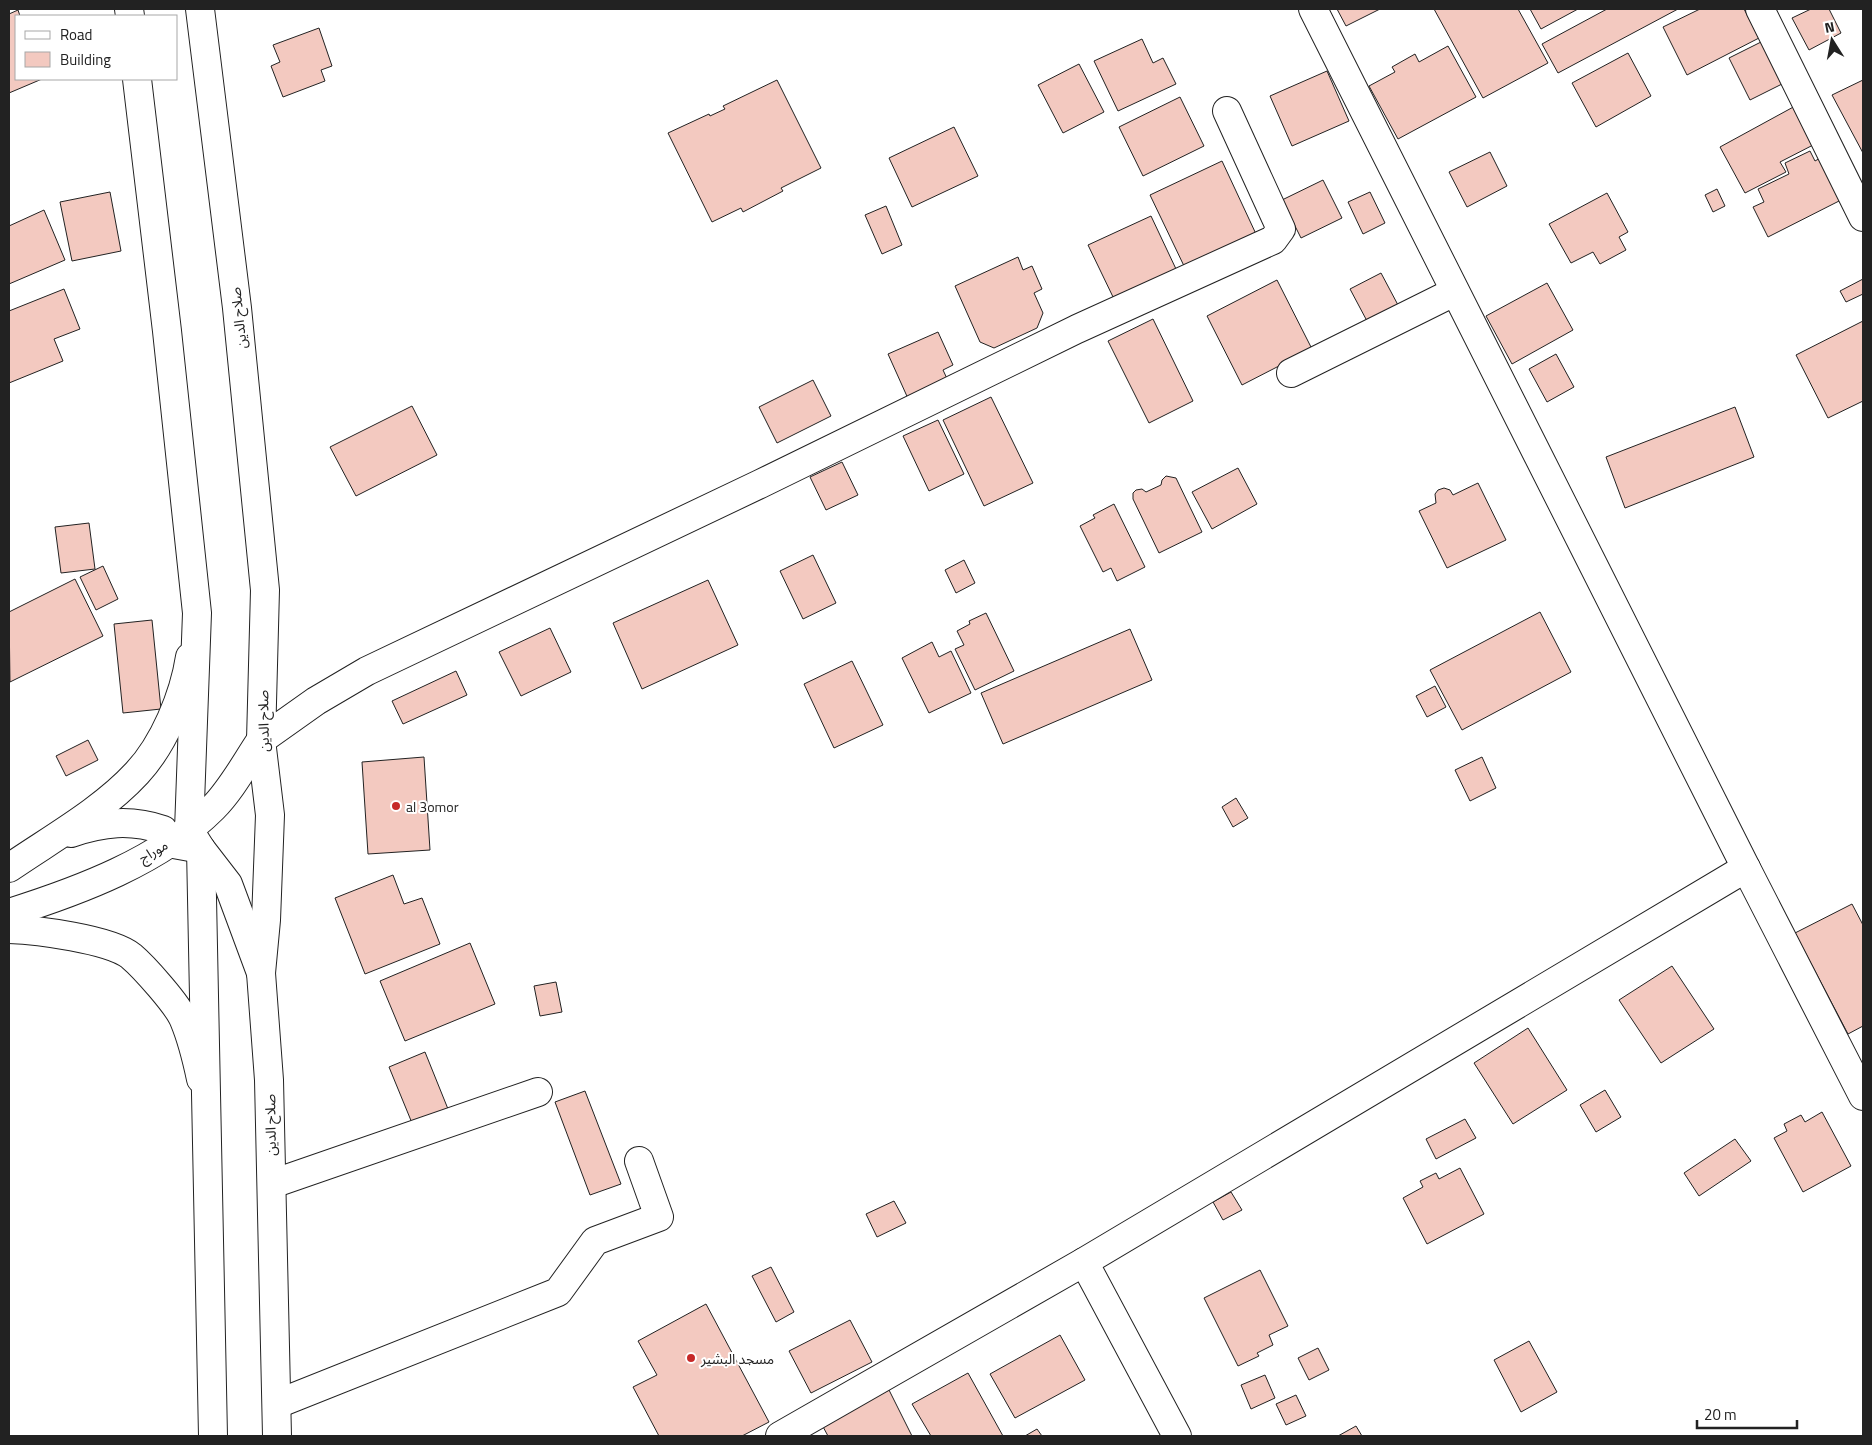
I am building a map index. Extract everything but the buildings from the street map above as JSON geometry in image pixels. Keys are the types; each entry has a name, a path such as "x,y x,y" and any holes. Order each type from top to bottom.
{"main road":[{"name":"صلاح الدين","path":"200,9 237,308 264,590 261,740 270,815 266,920 260,973 269,1080 277,1436"},
{"path":"1313,9 1454,292 1863,1096"},
{"path":"1760,9 1863,216"},
{"path":"137,80 167,331 197,614 186,841 207,1105 213,1436"},
{"path":"261,740 316,701 367,671 760,484 1077,329 1273,240 1281,229 1227,111"},
{"path":"1291,373 1454,292"},
{"path":"9,868 107,800 138,773 158,743 175,710 190,660 197,614"},
{"name":"موراج","path":"9,914 64,895 186,841 215,807 261,740"},
{"path":"50,840 87,828 119,822 145,824 186,841 228,884 260,973"},
{"path":"780,1436 1084,1262 1746,868"},
{"path":"9,929 50,932 106,946 130,956 173,1002 184,1020 200,1073 207,1105"},
{"path":"272,1184 538,1092"},
{"path":"277,1404 558,1292 596,1241 659,1217 639,1161"},
{"path":"1084,1262 1177,1436"}],"place":[{"name":"al 3omor","path":"396,806"},
{"name":"مسجد البشير","path":"691,1358"}]}
